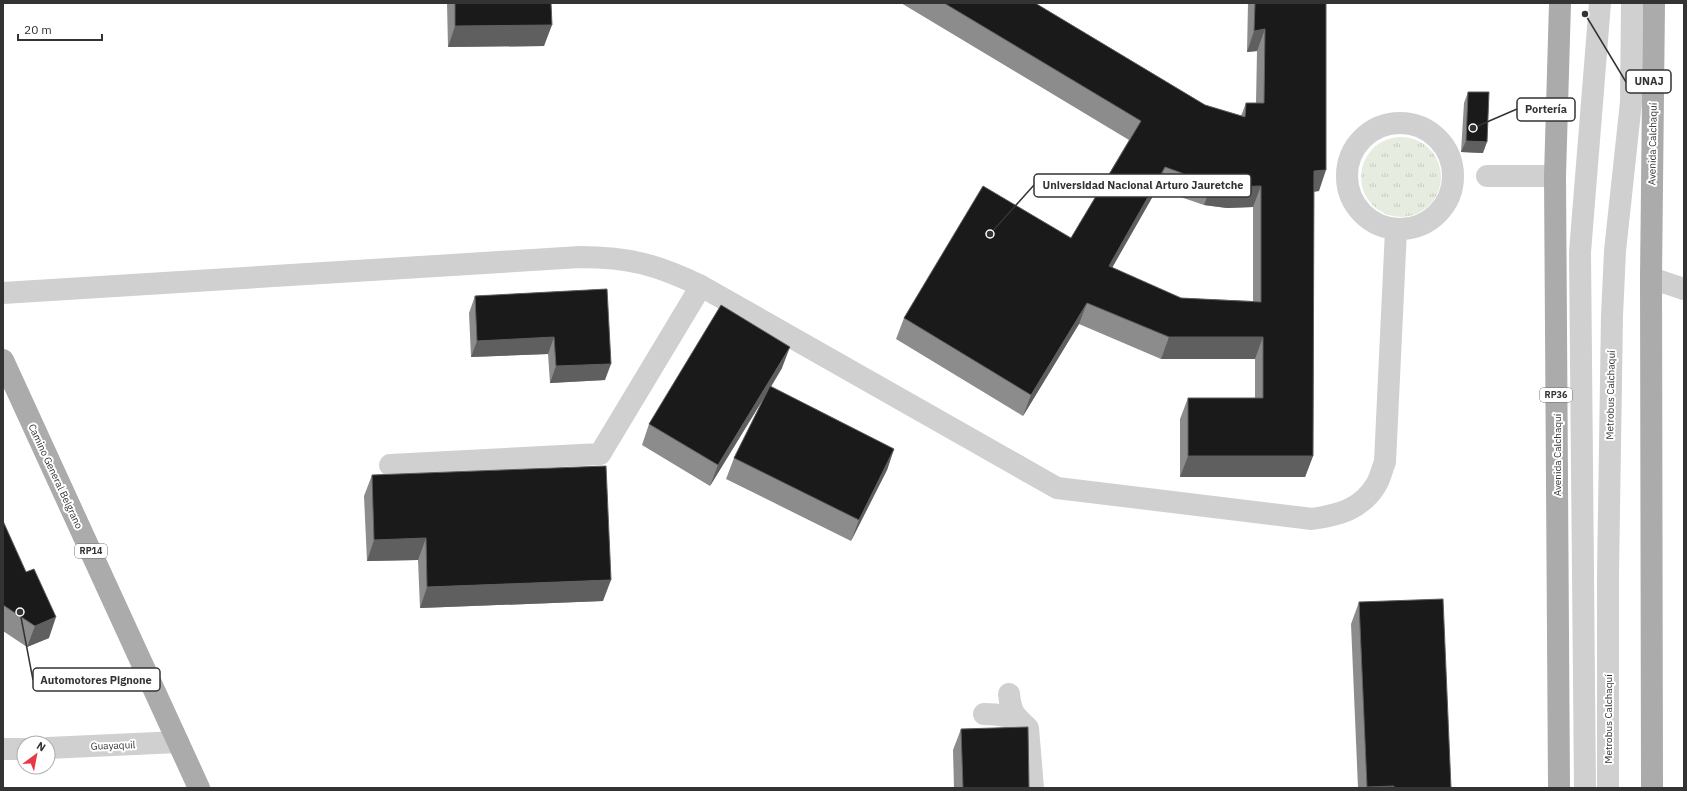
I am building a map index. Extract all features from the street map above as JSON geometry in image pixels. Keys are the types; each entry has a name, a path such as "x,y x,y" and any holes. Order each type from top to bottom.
{"main road":[{"name":"Avenida Calchaquí","path":"1559,788 1555,176 1560,3"},
{"name":"Avenida Calchaquí","path":"1652,788 1651,278 1654,3"},
{"name":"Camino General Belgrano","path":"3,360 199,788"}],"street":[{"path":"1584,788 1580,252 1600,3"},
{"name":"Metrobus Calchaquí","path":"1608,788 1608,575 1612,316 1615,251 1631,102 1632,3"},
{"path":"1396,123 1413,124 1429,131 1443,143 1451,159 1454,176 1453,188 1452,193 1443,209 1430,222 1413,229 1396,230 1378,225 1368,219 1353,202 1347,185 1347,168 1353,151 1364,137 1378,127 1396,123"},
{"path":"1487,176 1555,176"},
{"path":"3,293 580,257 609,257 638,261 672,272 701,286 1057,488 1312,519 1337,515 1358,506 1376,485 1385,462 1396,230"},
{"path":"1651,278 1684,289"},
{"path":"390,465 600,454 701,286"},
{"path":"1009,694 1010,707 1013,714 1028,728 1033,788"},
{"path":"984,714 999,714 1011,718 1028,728"},
{"name":"Guayaquil","path":"56,748 178,742"},
{"path":"3,750 16,749"}],"green space":[{"path":"1393,137 1409,137 1430,148 1441,169 1441,185 1430,206 1409,217 1393,217 1379,211 1372,206 1367,199 1361,185 1361,169 1367,155 1372,148 1379,143"}],"building":[{"path":"455,3 551,3 552,25 455,26"},
{"path":"944,3 1035,3 1205,105 1245,117 1246,103 1264,103 1265,29 1254,31 1255,3 1326,3 1326,170 1314,171 1313,456 1188,456 1188,398 1263,398 1263,337 1169,337 1087,303 1031,395 904,318 983,186 1071,238 1141,121","holes":["1165,167 1212,184 1235,187 1261,186 1261,302 1181,298 1109,266"]},
{"path":"1468,92 1489,92 1487,142 1466,141"},
{"path":"607,289 611,364 556,366 554,337 477,341 475,296"},
{"path":"721,305 790,347 718,465 649,424"},
{"path":"770,386 894,449 859,520 734,458"},
{"path":"606,466 611,580 427,587 426,538 374,540 372,475"},
{"path":"3,521 26,572 34,569 56,617 35,626 3,605"},
{"path":"1443,599 1451,788 1394,788 1394,786 1367,787 1359,602"},
{"path":"1028,727 1029,788 963,788 961,729"}],"place":[{"name":"UNAJ","path":"1585,14"},
{"name":"Portería","path":"1473,128"},
{"name":"Universidad Nacional Arturo Jauretche","path":"990,234"},
{"name":"Automotores Pignone","path":"20,612"}]}
